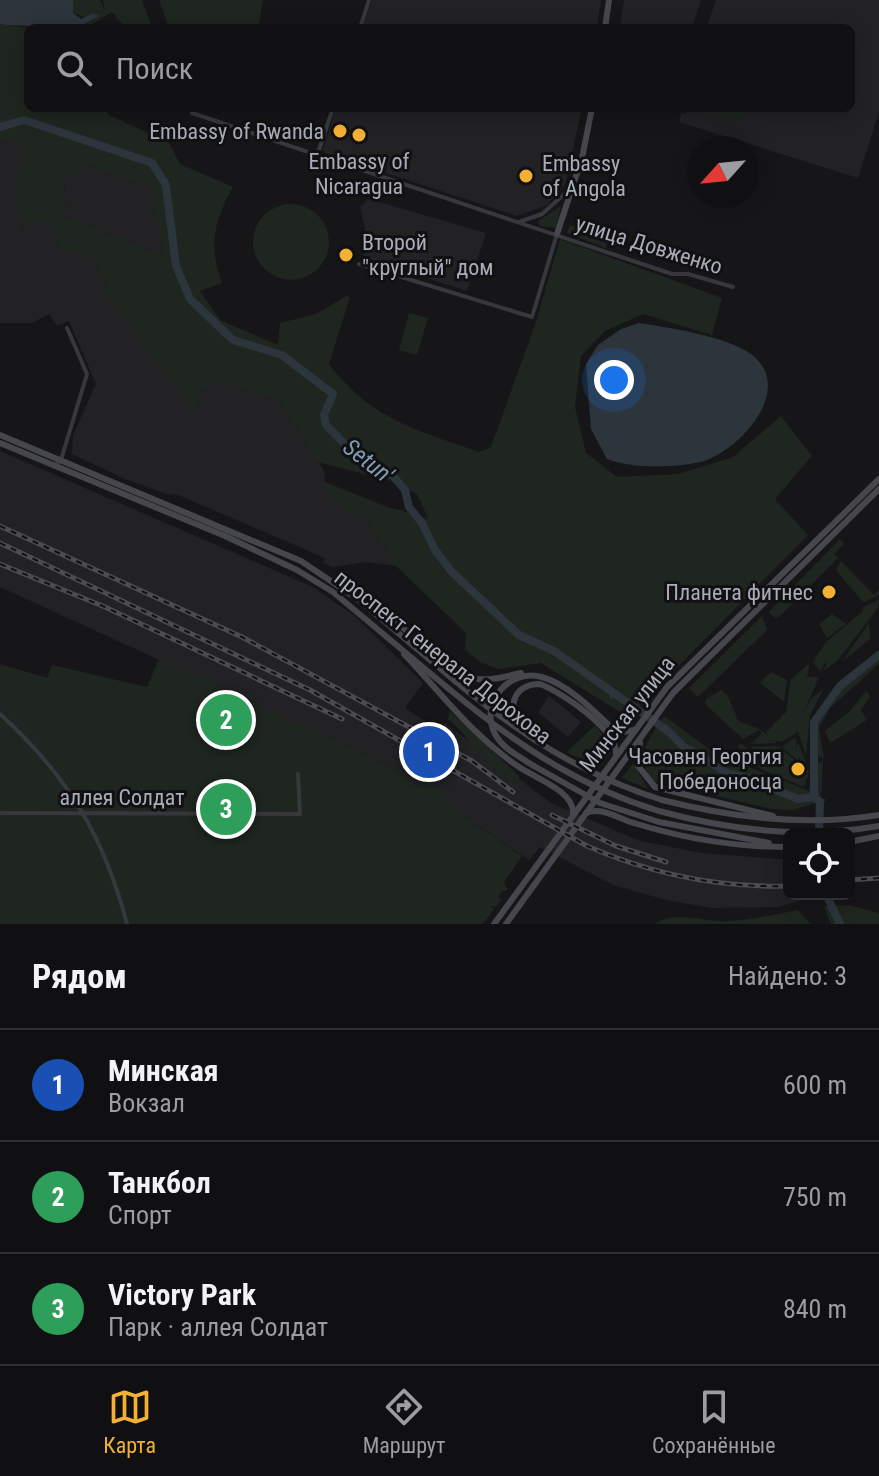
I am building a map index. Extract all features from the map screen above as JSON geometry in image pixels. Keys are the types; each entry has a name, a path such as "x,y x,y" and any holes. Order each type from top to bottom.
{"main road":[{"path":"606,24 609,0"},
{"path":"557,234 575,182 591,112"},
{"name":"проспект Генерала Дорохова","path":"0,435 257,541 321,573 381,617 521,734 556,756 606,780 662,800 738,815 792,821 879,815"},
{"name":"проспект Генерала Дорохова","path":"0,443 280,560 333,592 495,727 556,768 620,798 659,811 740,829 783,831"},
{"name":"Минская улица","path":"494,924 656,701 695,657 879,479"},
{"name":"Минская улица","path":"506,924 663,706 701,662 879,489"},
{"path":"321,573 370,600 467,675 484,679 526,673 540,676 572,695 617,733 625,734 635,729"},
{"path":"382,631 495,750 571,800 572,816"},
{"path":"540,676 512,680 499,690 492,705 491,721 496,736 521,758 600,803 659,822 783,846"},
{"path":"556,756 521,728 513,716 512,704 517,693 532,684 544,685 605,729 617,747 615,757"},
{"path":"642,735 638,766 655,787 792,821"},
{"path":"584,816 598,810 641,826 701,840 748,847 783,847"},
{"name":"проспект Генерала Дорохова","path":"855,829 879,826"},
{"path":"855,841 879,836"}],"street":[{"path":"361,24 369,0"},
{"path":"317,156 332,112"},
{"name":"улица Довженко","path":"192,113 672,274 688,274 733,287"},
{"path":"516,223 552,208 575,182"},
{"path":"359,264 532,317 557,234"},
{"path":"49,464 58,464 61,460 87,374 67,328"},
{"path":"0,714 60,776 85,813 127,924"},
{"name":"аллея Солдат","path":"0,813 300,814 298,774"}],"shaded area":[{"path":"0,0 73,0 73,13 81,19 93,13 99,16 84,24 0,24"},
{"path":"73,0 100,0 105,11 103,0 142,0 151,24 122,24 112,12 92,24 85,24 93,20 73,13"},
{"path":"159,0 263,0 259,24 168,24"},
{"path":"372,0 601,0 598,24 363,24"},
{"path":"624,0 701,0 693,24 621,24"},
{"path":"716,0 879,0 879,112 858,178 759,147 759,136 724,136 679,122 681,113 687,112 855,112 855,24 707,24"},
{"path":"0,24 24,27 24,112 108,112 169,143 180,164 233,187 221,211 215,234 215,257 222,283 200,291 220,320 278,345 280,323 316,314 346,296 350,297 329,364 345,383 378,410 415,429 479,452 491,447 536,322 560,239 722,298 712,335 643,314 605,331 581,356 575,407 586,453 617,477 678,474 733,457 781,416 812,456 775,499 808,535 628,717 541,663 498,669 480,662 465,650 466,633 396,566 369,523 340,508 327,494 325,482 390,508 428,518 417,494 391,481 318,462 281,403 221,381 201,390 195,413 104,291 107,286 93,258 63,252 46,219 24,229 15,196 22,152 20,139 9,139 0,145","holes":["85,164 152,189 163,255 66,216 64,180 68,172 78,178"]},
{"path":"335,112 581,112 565,185 547,205 517,216 325,153 323,149"},
{"path":"717,112 743,112 739,122 716,115"},
{"path":"9,139 20,139 24,152 15,189 23,229 46,218 93,257 107,286 194,412 201,390 220,380 281,403 324,471 325,482 340,508 369,523 396,566 367,562 332,567 323,563 325,558 176,494 169,495 125,479 72,454 73,435 96,384 69,321 57,326 49,314 32,323 0,323 0,145"},
{"path":"85,164 153,189 163,255 66,216 64,180 68,171"},
{"path":"369,199 486,233 467,291 363,257 368,242 360,207"},
{"path":"291,204 305,207 318,215 326,228 329,242 326,256 318,269 305,277 291,280 277,277 264,269 256,256 253,242 256,228 264,215 277,207"},
{"path":"561,206 556,228 539,226 538,221"},
{"path":"570,225 607,238 606,248 567,233"},
{"path":"409,313 428,318 417,355 399,350"},
{"path":"639,323 728,343 751,354 763,368 768,383 766,400 747,431 733,444 704,461 694,463 641,466 607,459 591,429 586,364 598,345 621,329"},
{"path":"0,451 313,587 355,616 423,683 405,708 439,730 445,723 551,803 640,841 702,853 783,860 783,900 802,900 778,907 712,908 666,900 613,885 540,847 529,860 382,762 0,587"},
{"path":"840,539 844,544 834,554 838,558 780,616 776,618 768,613"},
{"path":"841,561 874,595 879,590 879,595 863,602 836,570"},
{"path":"879,600 878,608 837,661 823,671 825,662 821,671 813,663 818,659 812,662 828,640 862,612 863,607"},
{"path":"832,614 846,624 827,638 819,624"},
{"path":"762,616 767,630 698,697 689,688"},
{"path":"869,623 870,639 842,662"},
{"path":"879,655 879,664 830,708 819,728 824,758 815,756 814,737 822,708 830,697"},
{"path":"159,659 382,762 419,786 434,786 449,794 447,805 522,856 504,882 508,890 502,891 498,897 501,900 496,907 491,906 494,909 483,924 0,924 0,664 47,678 52,665 147,687"},
{"path":"810,663 807,677 819,677 803,714 811,699 824,688 810,715 806,755 798,732 781,742 751,744 762,733 759,730 743,739 705,704 706,699 721,690 728,696 738,721 759,729 768,736 766,732 786,712 791,679"},
{"path":"771,672 787,680 784,702 760,683"},
{"path":"866,691 870,696 861,710 867,720 830,743 825,731 851,710"},
{"path":"549,696 581,722 568,737 538,712"},
{"path":"449,710 519,776 518,783 489,764 448,720"},
{"path":"664,716 716,754 809,791 813,765 823,761 821,801 794,810 771,809 654,781 644,764 645,748"},
{"path":"595,725 613,749 599,768 567,752"},
{"path":"796,737 796,749 798,742 809,772 804,787 762,770 737,746 742,744 759,758 761,755 751,747 779,746 801,766 803,770 796,764 792,766 802,776 804,769 799,756 799,762 782,747"},
{"path":"633,763 648,789 622,778"},
{"path":"849,905 879,913 879,924 831,924 824,906"},
{"path":"798,910 811,924 655,924 673,917 729,921"}],"waterway":[{"name":"Setun'","path":"0,127 24,120 152,163 166,185 176,266 190,299 233,340 282,355 333,394 324,415 326,425 352,452 393,476 405,490 409,507 422,523 435,550 452,572 519,635 554,651 668,731 683,746 729,774 798,799 814,797 820,802 819,828"},
{"path":"814,797 814,722 840,686 879,655"},
{"name":"Setun'","path":"611,691 611,698"},
{"name":"Setun'","path":"820,802 824,800"},
{"name":"Setun'","path":"829,900 840,924"}],"railway":[{"path":"0,526 242,637 472,761 513,792"},
{"path":"0,543 310,690 587,846 636,864 686,877 737,885 783,886"},
{"path":"0,564 105,607 342,719"},
{"path":"552,815 616,846 666,862"},
{"path":"855,880 879,878"}],"place":[{"name":"Embassy of Rwanda","path":"340,131"},
{"name":"Embassy of Nicaragua","path":"359,135"},
{"name":"Embassy of Angola","path":"526,176"},
{"name":"Второй \"круглый\" дом","path":"346,255"},
{"name":"Планета фитнес","path":"829,592"},
{"name":"Танкбол","path":"226,720"},
{"name":"Минская","path":"429,752"},
{"name":"Часовня Георгия Победоносца","path":"798,769"},
{"name":"Victory Park","path":"226,809"}]}
